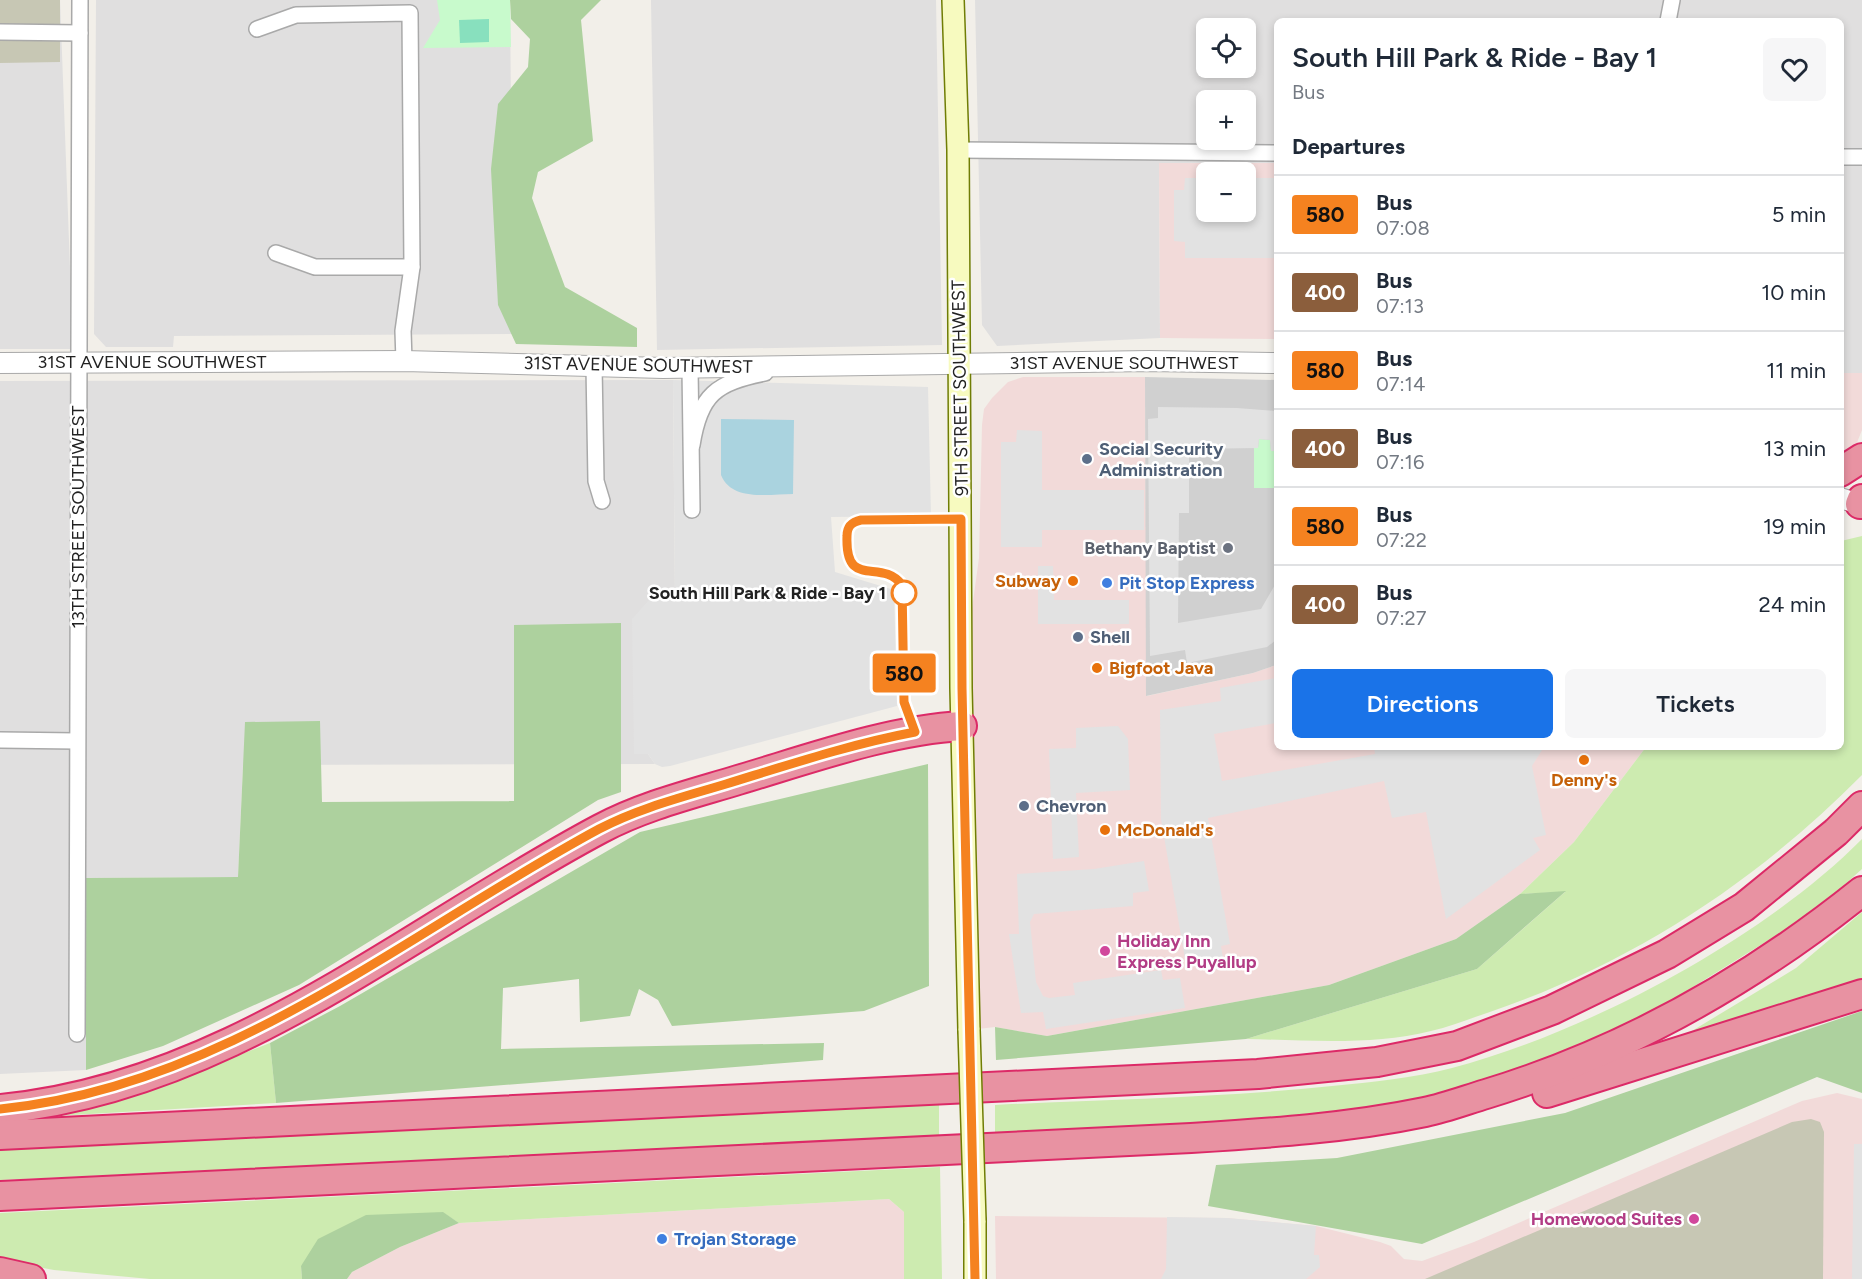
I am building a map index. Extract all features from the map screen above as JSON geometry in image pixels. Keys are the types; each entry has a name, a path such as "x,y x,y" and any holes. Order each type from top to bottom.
{"highway":[{"path":"1844,469 1862,458"},
{"path":"0,1109 94,1092 186,1061 290,1012 355,976 561,851 636,812 806,760 905,734 962,726"},
{"path":"0,1135 1258,1074 1377,1062 1457,1046 1552,1010 1667,954 1744,907 1836,832 1862,806"},
{"path":"0,1196 1280,1132 1358,1125 1428,1112 1570,1066 1674,1017 1768,962 1862,891"},
{"path":"1280,1132 1308,1136 1401,1127 1509,1104 1862,994"},
{"path":"0,1272 31,1279"}],"main road":[{"name":"9TH STREET SOUTHWEST","path":"952,0 958,150 962,726 975,1279"}],"street":[{"name":"13TH STREET SOUTHWEST","path":"77,1034 76,741 80,363 80,0"},
{"path":"1669,18 1672,0"},
{"path":"256,29 296,15 410,13 412,267 403,331 404,361"},
{"path":"0,32 80,33"},
{"path":"958,150 1274,153"},
{"path":"1844,157 1862,158"},
{"path":"276,253 315,267 412,267"},
{"name":"31ST AVENUE SOUTHWEST","path":"0,363 404,361 690,368 958,363 1274,363"},
{"path":"594,366 596,481 602,501"},
{"path":"692,445 703,404 717,388 745,377 797,366"},
{"path":"690,368 692,510"},
{"path":"0,740 76,741"}],"shaded area":[{"path":"0,0 60,0 73,349 0,349"},
{"path":"0,0 60,0 60,62 0,63"},
{"path":"96,0 510,0 513,334 174,336 173,347 106,347 94,334"},
{"path":"651,0 936,0 942,345 657,350"},
{"path":"975,0 1862,0 1862,373 1844,373 1844,18 1274,18 1274,163 1159,163 1160,338 997,346 982,325"},
{"path":"1159,163 1196,163 1196,222 1256,222 1256,163 1274,163 1274,339 1160,338"},
{"path":"1185,178 1196,178 1196,222 1256,222 1256,178 1274,178 1274,258 1185,258 1185,242 1174,241 1174,190 1184,190"},
{"path":"1844,373 1862,373 1862,430 1854,450 1844,457"},
{"path":"1023,377 1145,377 1147,696 1253,673 1274,666 1274,750 1644,750 1574,842 1520,894 1456,939 1329,985 1047,1036 995,1027 969,1030 961,688 979,558 984,409 1008,382"},
{"path":"1145,377 1274,380 1274,666 1253,673 1146,696"},
{"path":"673,380 675,599 634,754 648,754 655,764 243,765 238,877 86,878 86,1070 0,1074 0,381"},
{"path":"673,380 928,387 931,516 831,517 835,572 894,590 897,706 670,766 662,767 655,764 648,754 634,754 632,619 651,598 675,599"},
{"path":"1158,407 1274,411 1274,451 1271,451 1270,440 1259,439 1258,448 1189,449 1189,513 1179,513 1178,623 1261,609 1274,586 1274,642 1267,647 1187,663 1185,650 1150,656 1148,419 1158,418"},
{"path":"1017,430 1042,431 1042,490 1144,490 1144,530 1042,530 1042,547 1001,547 1001,442 1016,442"},
{"path":"1038,566 1053,566 1054,600 1129,600 1129,624 1038,624"},
{"path":"1274,678 1274,723 1214,734 1222,781 1375,754 1374,750 1542,750 1532,766 1546,835 1533,838 1540,850 1446,919 1426,812 1392,818 1384,781 1208,818 1230,944 1221,946 1223,958 1186,965 1161,819 1160,710 1221,701 1220,688"},
{"path":"1118,726 1128,739 1130,790 1076,793 1079,857 1053,859 1049,749 1076,748 1076,728"},
{"path":"1144,861 1149,891 1133,893 1133,906 1034,914 1030,922 1036,982 1043,996 1049,998 1075,995 1073,983 1161,970 1163,980 1180,978 1185,1008 1046,1029 1043,1012 1021,1013 1009,934 1019,934 1017,874 1094,869"},
{"path":"1837,1093 1862,1099 1862,1279 996,1279 995,1216 1226,1218 1316,1226 1380,1242 1391,1246 1404,1259 1422,1261 1474,1242 1802,1101"},
{"name":"Homewood Suites","path":"1811,1119 1820,1122 1824,1132 1823,1279 1425,1279 1792,1122"},
{"path":"1854,1144 1862,1144 1862,1279 1852,1279"},
{"name":"Trojan Storage","path":"889,1199 904,1212 904,1279 347,1279 352,1272 400,1247 459,1223"},
{"path":"1167,1217 1227,1218 1316,1226 1314,1255 1319,1255 1320,1267 1306,1279 1161,1279 1166,1269"}],"green space":[{"path":"437,0 510,0 511,47 423,48 440,20"},
{"path":"510,0 601,0 581,20 593,141 538,172 532,198 565,287 637,328 637,347 516,344 498,305 491,169 498,104 528,67 530,39 511,19"},
{"path":"489,19 489,42 460,43 459,20"},
{"path":"1259,439 1270,440 1271,450 1274,451 1274,488 1254,488 1254,448 1258,448"},
{"path":"1862,536 1862,775 1779,851 1734,885 1641,945 1540,993 1487,1013 1438,1029 1385,1039 1338,1041 1246,1039 1477,969 1565,892 1520,894 1574,842 1644,750 1844,750 1844,540"},
{"path":"621,623 621,792 598,800 299,985 163,1046 86,1070 86,878 238,877 245,722 320,721 322,802 514,801 514,625"},
{"path":"928,764 929,986 864,1011 672,1026 658,1000 639,989 630,1016 580,1022 579,979 503,988 501,1049 824,1043 823,1060 276,1103 270,1043 340,1006 640,832"},
{"path":"1862,839 1862,869 1814,912 1638,1021 1557,1057 1475,1086 1376,1108 1314,1117 995,1135 995,1105 1248,1093 1362,1083 1452,1068 1505,1052 1560,1031 1615,1006 1671,978 1725,946 1822,876"},
{"path":"1566,891 1477,969 1246,1039 996,1060 995,1027 1047,1036 1329,985 1456,939 1520,894"},
{"path":"1862,912 1862,979 1672,1043 1796,968"},
{"path":"1862,1011 1862,1093 1817,1077 1422,1244 1208,1206 1216,1165 1337,1158 1565,1113"},
{"path":"270,1043 276,1103 4,1119 192,1073"},
{"path":"939,1105 939,1138 0,1180 0,1150"},
{"path":"940,1167 942,1279 904,1279 904,1212 889,1199 459,1223 442,1212 301,1266 302,1279 150,1279 54,1270 0,1260 0,1213"},
{"path":"443,1212 459,1223 400,1247 352,1272 347,1279 302,1279 301,1266 318,1239 366,1215"}],"water":[{"path":"721,419 794,420 793,494 752,495 726,484 721,475"}],"bus line":[{"name":"580","path":"0,1109 94,1092 186,1061 290,1012 364,971 561,851 636,812 795,763 915,732 904,702 904,591 902,585 892,576 861,570 853,566 848,560 847,531 855,522 861,520 961,519 962,688 975,1279"}],"place":[{"name":"Social Security Administration","path":"1087,459"},
{"name":"Bethany Baptist","path":"1228,548"},
{"name":"Subway","path":"1073,581"},
{"name":"Pit Stop Express","path":"1107,583"},
{"name":"South Hill Park & Ride - Bay 1","path":"904,593"},
{"name":"Shell","path":"1078,637"},
{"name":"Bigfoot Java","path":"1097,668"},
{"name":"Denny's","path":"1584,760"},
{"name":"Chevron","path":"1024,806"},
{"name":"McDonald's","path":"1105,830"},
{"name":"Holiday Inn Express Puyallup","path":"1105,951"},
{"name":"Homewood Suites","path":"1694,1219"},
{"name":"Trojan Storage","path":"662,1239"}]}
